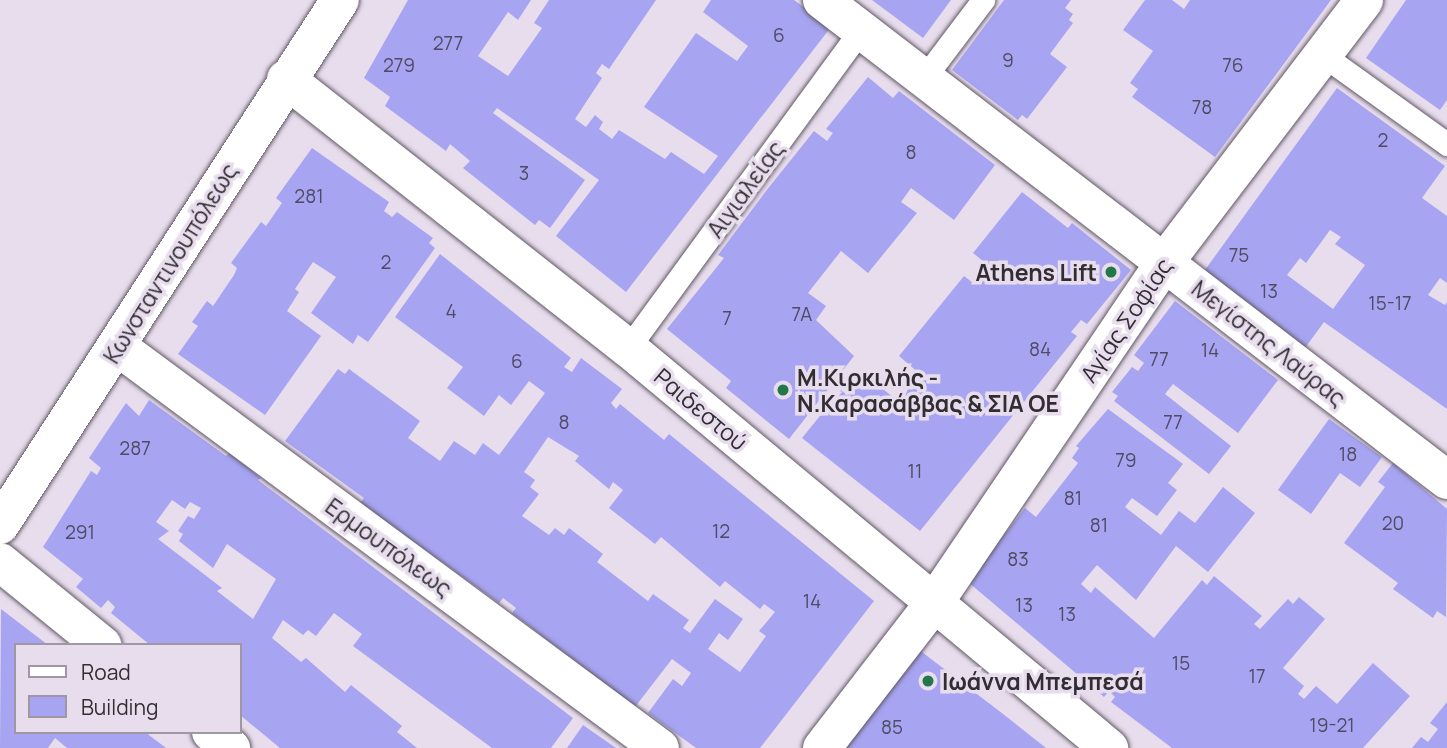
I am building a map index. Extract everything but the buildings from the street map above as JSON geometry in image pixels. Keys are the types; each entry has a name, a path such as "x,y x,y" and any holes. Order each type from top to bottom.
{"street":[{"name":"Κωνσταντινουπόλεως","path":"0,525 118,347 286,79 340,0"},
{"name":"Μεγίστης Λαύρας","path":"822,0 1447,480"},
{"name":"Αγίας Σοφίας","path":"822,748 934,603 1164,263 1364,0"},
{"name":"Ραιδεστού","path":"286,79 628,348 1109,748"},
{"name":"Ερμουπόλεως","path":"118,347 660,748"},
{"path":"0,562 100,643"},
{"path":"214,734 231,748"}],"lane":[{"path":"924,78 983,0"},
{"name":"Αιγιαλείας","path":"628,348 861,30"},
{"path":"1323,55 1447,144"}],"place":[{"name":"Athens Lift","path":"1111,272"},
{"name":"Μ.Κιρκιλής - Ν.Καρασάββας & ΣΙΑ ΟΕ","path":"783,390"},
{"name":"Ιωάννα Μπεμπεσά","path":"928,681"}]}
